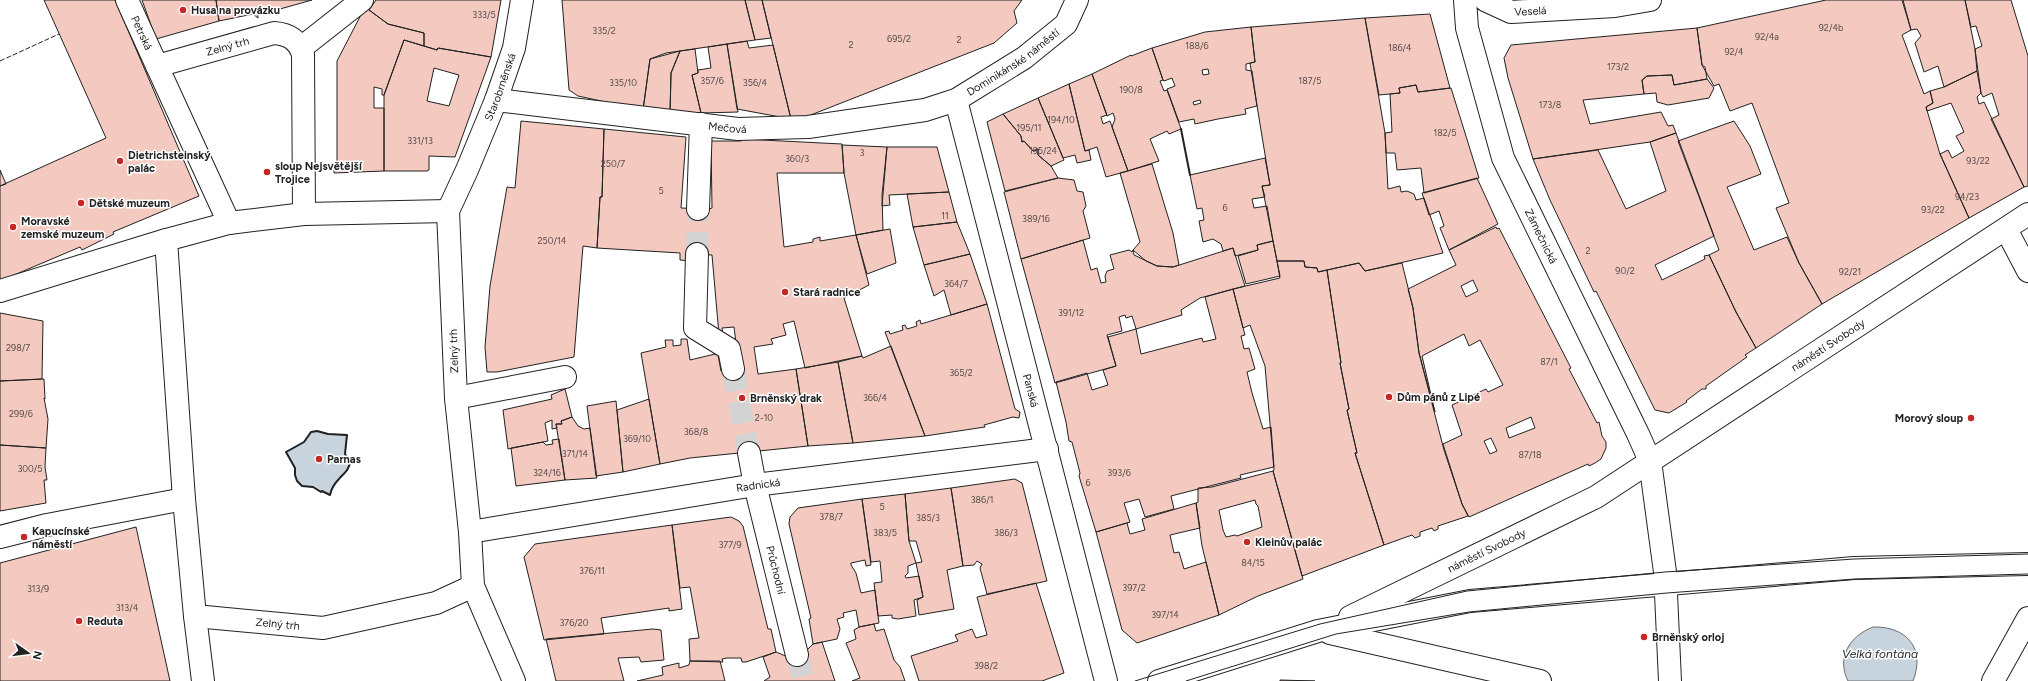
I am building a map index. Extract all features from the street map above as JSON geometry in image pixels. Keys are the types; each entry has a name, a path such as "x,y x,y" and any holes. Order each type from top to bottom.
{"street":[{"name":"Petrská","path":"127,0 157,66"},
{"path":"304,214 304,60 301,48 362,0"},
{"name":"Starobrněnská","path":"468,170 496,100 514,48 522,0"},
{"name":"Dominikánské náměstí","path":"956,100 1024,58 1066,24 1077,0"},
{"name":"Zámečnická","path":"1465,0 1467,28 1502,158 1650,461"},
{"name":"Veselá","path":"1484,0 1511,12 1615,6 1650,0"},
{"name":"Zelný trh","path":"157,66 274,33 290,36 297,41 301,48"},
{"path":"157,66 229,223"},
{"name":"Mečová","path":"496,100 738,129 808,127 925,110 956,100"},
{"name":"Panská","path":"956,100 1106,681"},
{"path":"698,209 701,124"},
{"name":"Zelný trh","path":"468,170 448,211 456,398 470,532 473,586 514,681"},
{"path":"0,291 166,240 229,223 304,214 448,211"},
{"name":"náměstí Svobody","path":"1318,631 1596,497 2028,214"},
{"path":"2006,229 2028,271"},
{"path":"166,240 184,499 195,616 203,681"},
{"path":"697,254 695,328 729,349 733,369"},
{"path":"456,398 566,377"},
{"name":"Radnická","path":"470,532 755,485 1047,449"},
{"name":"Průchodní","path":"749,453 755,485 797,655"},
{"path":"1650,461 1666,583 1670,681"},
{"path":"0,537 48,525 184,499"},
{"name":"náměstí Svobody","path":"1159,681 1318,631 1470,601 1854,568 2028,564"},
{"name":"Zelný trh","path":"195,616 323,628 436,603 473,586"},
{"path":"1993,681 2028,618"},
{"name":"náměstí Svobody","path":"1318,631 1540,681"}],"water":[{"path":"317,431 328,434 347,435 345,454 350,463 349,467 335,484 330,495 313,487 302,486 297,481 295,468 286,452 304,442 311,432"},
{"name":"Velká fontána","path":"1873,627 1895,630 1904,635 1910,641 1915,649 1917,658 1913,681 1848,681 1844,664 1847,648 1858,636"}],"building":[{"name":"Dietrichsteinský palác","path":"44,0 115,0 199,196 113,232 114,234 82,250 80,247 0,281 0,186 106,138"},
{"path":"142,0 216,0 219,21 156,39"},
{"path":"216,0 312,0 280,9 277,13 275,10 258,14 258,18 253,14 219,21"},
{"path":"376,0 501,0 491,57 438,48 437,50 424,46 424,33 388,24 369,10"},
{"path":"562,0 745,0 755,40 666,53 650,59 643,110 578,96 569,90"},
{"path":"745,0 762,0 771,38 755,40"},
{"path":"762,0 1022,0 1014,11 1017,23 994,43 798,120 791,119"},
{"path":"1826,0 1902,0 1911,30 1902,35 1924,94 1930,91 1933,103 1926,107 1940,154 1969,218 1822,304 1799,263 1776,208 1789,203 1752,103 1730,111 1719,84 1714,86 1702,65 1697,28"},
{"path":"1903,0 1965,0 1975,49 1977,71 1944,87 1938,66 1924,72 1915,43 1921,36 1917,29 1911,30"},
{"path":"1965,0 2011,0 2028,56 2028,186 2024,187 1991,119 1999,115 1992,93 1983,97 1981,93 1975,49 1982,46 1976,26 1971,27"},
{"path":"365,7 388,24 424,33 424,46 404,40 384,95 382,95 382,89 374,87 374,108 384,108 384,171 334,173 334,168 337,168 337,61"},
{"path":"1430,14 1450,88 1418,92 1416,85 1399,88 1400,93 1379,95 1365,18"},
{"path":"1365,18 1385,133 1388,189 1400,186 1401,192 1407,191 1414,194 1416,200 1424,198 1443,253 1365,271 1359,263 1318,272 1317,268 1305,267 1304,261 1277,261 1262,186 1270,185 1250,63 1255,62 1251,27"},
{"path":"1251,27 1255,62 1246,64 1246,70 1252,71 1257,106 1245,109 1246,114 1195,124 1194,119 1179,122 1167,89 1175,86 1172,78 1163,80 1152,48 1205,32","holes":["1208,69 1209,74 1203,75 1202,70","1200,100 1201,103 1194,105 1193,102"]},
{"path":"1697,28 1702,65 1705,67 1707,79 1674,85 1672,75 1647,76 1642,80 1644,94 1583,100 1590,124 1661,112 1668,126 1673,125 1676,133 1650,142 1533,159 1508,78 1504,58 1511,45"},
{"path":"404,40 437,50 438,48 491,57 455,157 429,156 429,170 427,171 384,171 384,95","holes":["434,68 459,75 449,106 427,101"]},
{"path":"747,41 749,48 773,45 791,119 737,109 727,44"},
{"path":"727,44 738,112 701,113 692,75 698,73 698,70 711,68 708,47"},
{"path":"1152,48 1163,80 1160,81 1164,91 1167,90 1181,129 1169,134 1167,131 1150,139 1159,161 1128,171 1112,127 1115,119 1113,113 1107,116 1092,74 1131,55"},
{"path":"695,49 698,73 692,75 701,113 670,115 671,73 680,51"},
{"path":"680,51 671,73 670,113 643,110 650,59"},
{"path":"1977,71 1981,93 1977,97 1979,104 1984,102 2024,187 1969,218 1940,154 1948,150 1952,158 1964,151 1956,136 1964,132 1951,103 1927,111 1926,107 1933,103 1930,91 1944,87"},
{"path":"1092,74 1107,115 1101,117 1103,124 1110,121 1128,171 1106,177 1097,147 1085,151 1069,84"},
{"path":"1672,75 1674,85 1707,79 1714,88 1709,98 1668,105 1657,102 1656,93 1644,94 1642,80 1647,76"},
{"path":"1069,84 1085,151 1089,150 1091,160 1077,163 1075,155 1063,158 1038,98"},
{"path":"1416,85 1418,92 1451,88 1479,178 1424,193 1421,168 1397,170 1395,153 1386,153 1385,133 1392,132 1390,94 1400,93 1399,88"},
{"path":"1038,98 1064,160 1051,166 1038,155 1038,149 1033,151 1024,141 1022,142 1021,136 1003,114"},
{"path":"1003,114 1021,136 1022,142 1024,141 1033,151 1038,149 1038,155 1051,166 1058,178 1005,191 987,122"},
{"path":"521,121 604,129 602,197 600,197 597,248 583,246 574,357 497,372 487,372 485,347 490,286 507,187 515,188"},
{"path":"1734,121 1750,146 1761,174 1727,187 1754,250 1787,237 1799,263 1822,304 1756,348 1736,312 1709,255 1719,250 1678,141"},
{"name":"Stará radnice","path":"604,129 686,137 681,208 712,208 711,141 741,141 742,139 842,144 844,173 777,173 784,247 813,242 813,239 820,237 820,241 856,235 869,285 844,298 862,356 805,368 794,321 783,324 786,335 771,339 773,344 754,347 758,374 796,369 808,446 690,458 660,464 641,353 666,347 665,340 673,340 673,346 681,345 681,339 687,339 690,360 715,354 718,355 721,371 739,367 734,327 722,328 723,335 719,335 712,255 690,254 690,261 680,260 680,253 597,248 600,197 602,197"},
{"path":"1676,133 1714,236 1655,265 1662,280 1705,259 1704,256 1709,255 1736,312 1756,348 1745,355 1747,357 1706,386 1706,389 1702,389 1686,401 1687,402 1669,413 1655,410 1596,291 1594,292 1550,200 1533,159 1598,150 1626,209 1666,191 1650,142"},
{"path":"842,145 887,147 882,195 883,230 856,235 844,173"},
{"path":"887,147 937,147 949,192 889,195 890,205 882,206"},
{"path":"1265,158 1270,185 1262,186 1265,197 1252,199 1254,208 1267,206 1273,241 1257,245 1258,250 1235,256 1233,248 1223,251 1221,244 1213,239 1203,242 1199,221 1204,220 1202,208 1197,209 1190,175"},
{"path":"1152,164 1173,233 1179,265 1173,267 1157,266 1146,261 1133,250 1140,242 1120,173"},
{"path":"0,170 6,184 0,186"},
{"path":"1058,178 1074,180 1077,191 1083,192 1086,206 1083,211 1090,238 1021,259 1004,192"},
{"path":"1477,178 1498,224 1449,250 1440,228 1444,226 1439,211 1429,215 1422,193"},
{"path":"949,192 957,222 913,227 907,194"},
{"path":"957,222 970,254 924,265 913,227"},
{"path":"1496,227 1497,229 1499,228 1571,368 1569,369 1597,423 1599,422 1602,436 1606,442 1606,448 1601,459 1595,463 1589,466 1588,464 1469,517 1462,504 1443,444 1462,435 1452,405 1486,389 1488,392 1503,385 1480,340 1469,346 1464,334 1422,356 1435,412 1419,353 1413,308 1408,289 1456,265 1449,250","holes":["1473,280 1478,291 1466,297 1461,286","1531,417 1535,428 1509,438 1506,428","1491,438 1497,451 1490,454 1484,441"]},
{"path":"890,229 896,263 867,274 856,235"},
{"path":"1083,240 1091,270 1097,268 1101,283 1106,282 1105,276 1107,271 1114,269 1110,255 1129,250 1132,252 1133,250 1134,255 1157,266 1173,267 1233,248 1245,286 1200,298 1181,310 1182,315 1136,329 1132,316 1126,318 1125,315 1119,317 1122,331 1107,335 1116,366 1055,383 1021,259"},
{"path":"1273,241 1280,276 1246,284 1238,256 1258,250 1257,245"},
{"path":"970,254 987,304 951,315 944,290 934,296 924,265"},
{"path":"1277,261 1304,261 1305,267 1317,268 1318,272 1327,270 1340,363 1349,409 1347,410 1357,453 1355,453 1384,545 1302,576 1273,471 1265,366 1250,325 1243,328 1233,289 1280,278"},
{"name":"Dům pánů z Lipé","path":"1359,263 1365,271 1402,263 1413,308 1419,353 1444,450 1462,504 1468,516 1438,526 1438,529 1434,531 1432,528 1420,532 1420,536 1415,538 1412,535 1384,545 1355,453 1357,453 1347,410 1349,409 1340,363 1327,270"},
{"path":"1233,289 1245,335 1241,336 1244,349 1249,348 1255,369 1247,372 1252,393 1263,429 1271,427 1274,467 1240,475 1241,478 1171,496 1174,509 1145,517 1139,499 1124,503 1130,522 1096,532 1079,476 1080,473 1072,442 1069,441 1056,382 1087,373 1092,390 1108,385 1103,370 1116,366 1108,337 1136,329 1141,354 1202,338 1203,342 1216,339 1205,297"},
{"path":"987,304 1015,409 1020,412 1019,418 1013,417 984,425 985,427 925,436 885,332 889,331 890,334 903,330 902,326 905,325 907,329 917,326 916,322 920,320 921,324"},
{"path":"0,313 43,321 42,379 0,381"},
{"path":"891,346 925,436 853,443 838,362 862,356 863,358"},
{"path":"838,362 853,443 808,446 796,369"},
{"path":"44,379 45,399 44,398 48,419 46,448 0,445 0,381"},
{"path":"565,389 572,417 561,421 562,424 556,424 557,428 552,429 552,420 545,423 548,441 508,449 503,410 552,399 551,395"},
{"path":"649,399 660,464 623,472 617,410"},
{"path":"616,401 623,472 596,476 587,406"},
{"path":"572,417 578,426 584,429 590,428 597,478 565,480 556,424 562,424 561,421"},
{"path":"559,439 565,480 516,486 511,448 543,442 546,445 553,444 552,440"},
{"path":"0,445 46,448 45,467 47,480 44,480 46,503 0,511"},
{"name":"Kleinův palác","path":"1273,471 1303,579 1258,596 1219,615 1202,546 1196,503 1198,502 1198,488 1212,487","holes":["1255,500 1258,506 1262,527 1237,536 1226,537 1219,510"]},
{"path":"1015,479 1022,483 1047,581 987,594 980,568 982,564 977,561 974,565 963,566 951,488"},
{"path":"951,488 963,566 947,570 954,609 919,615 917,600 923,597 916,563 922,562 916,541 909,541 905,494"},
{"path":"905,494 909,541 916,563 908,566 908,573 905,576 906,578 919,576 923,597 914,600 916,616 898,619 892,618 892,615 878,616 874,583 882,582 880,561 871,562 862,499"},
{"path":"862,499 871,565 866,566 865,560 851,563 851,565 856,573 861,593 875,590 879,623 859,627 856,610 843,613 844,617 837,619 840,629 837,639 813,644 809,619 811,618 789,524 790,517 798,508"},
{"path":"1196,503 1200,528 1170,535 1174,553 1179,552 1184,569 1206,562 1219,615 1137,643 1122,630 1096,532 1127,523 1130,534 1145,530 1142,519"},
{"path":"731,517 739,521 743,526 768,629 771,629 776,652 746,662 742,662 741,658 722,659 723,662 690,661 689,639 699,638 690,587 680,588 672,525"},
{"path":"672,525 682,609 669,611 669,608 601,618 604,634 544,640 524,557 535,544"},
{"name":"Reduta","path":"136,527 170,681 0,681 0,563"},
{"path":"1036,583 1064,673 1042,681 919,681 911,656 958,641 955,635 972,629 976,638 987,635 977,597"},
{"path":"874,624 876,631 884,629 894,660 900,667 905,681 852,681 860,678 846,643 856,639 854,630 859,627"},
{"path":"653,629 661,630 664,660 641,662 639,657 618,658 624,681 556,681 546,639"},
{"path":"822,642 835,681 764,681 770,677 763,657 776,652 788,657 804,653 813,644"},
{"path":"690,661 720,661 725,681 637,681 663,675 662,667 679,663 679,668 689,665"},
{"path":"1280,680 1315,681 1280,681"}],"tunnel":[{"path":"697,254 698,209"},
{"path":"733,369 749,453"},
{"path":"797,655 804,681"}],"tram line":[{"path":"1135,681 1320,624 1467,591 1665,572 1854,559 2028,554"},
{"path":"1186,681 1336,634 1469,612 1667,593 1855,579 2028,574"}],"fence":[{"path":"0,61 59,34"}],"wall":[{"path":"1181,129 1190,175"},
{"path":"317,431 328,434 347,435 345,454 350,463 349,467 335,485 330,495 313,487 302,486 297,481 295,468 286,452 304,442 311,432 317,431"}],"place":[{"name":"Husa na provázku","path":"183,10"},
{"name":"Dietrichsteinský palác","path":"120,161"},
{"name":"sloup Nejsvětější Trojice","path":"267,172"},
{"name":"Dětské muzeum","path":"81,203"},
{"name":"Moravské zemské muzeum","path":"13,227"},
{"name":"Stará radnice","path":"785,292"},
{"name":"Dům pánů z Lipé","path":"1389,397"},
{"name":"Brněnský drak","path":"742,398"},
{"name":"Morový sloup","path":"1971,418"},
{"name":"Parnas","path":"319,459"},
{"name":"Kapucínské náměstí","path":"24,537"},
{"name":"Kleinův palác","path":"1247,542"},
{"name":"Reduta","path":"79,621"},
{"name":"Brněnský orloj","path":"1644,637"}]}
